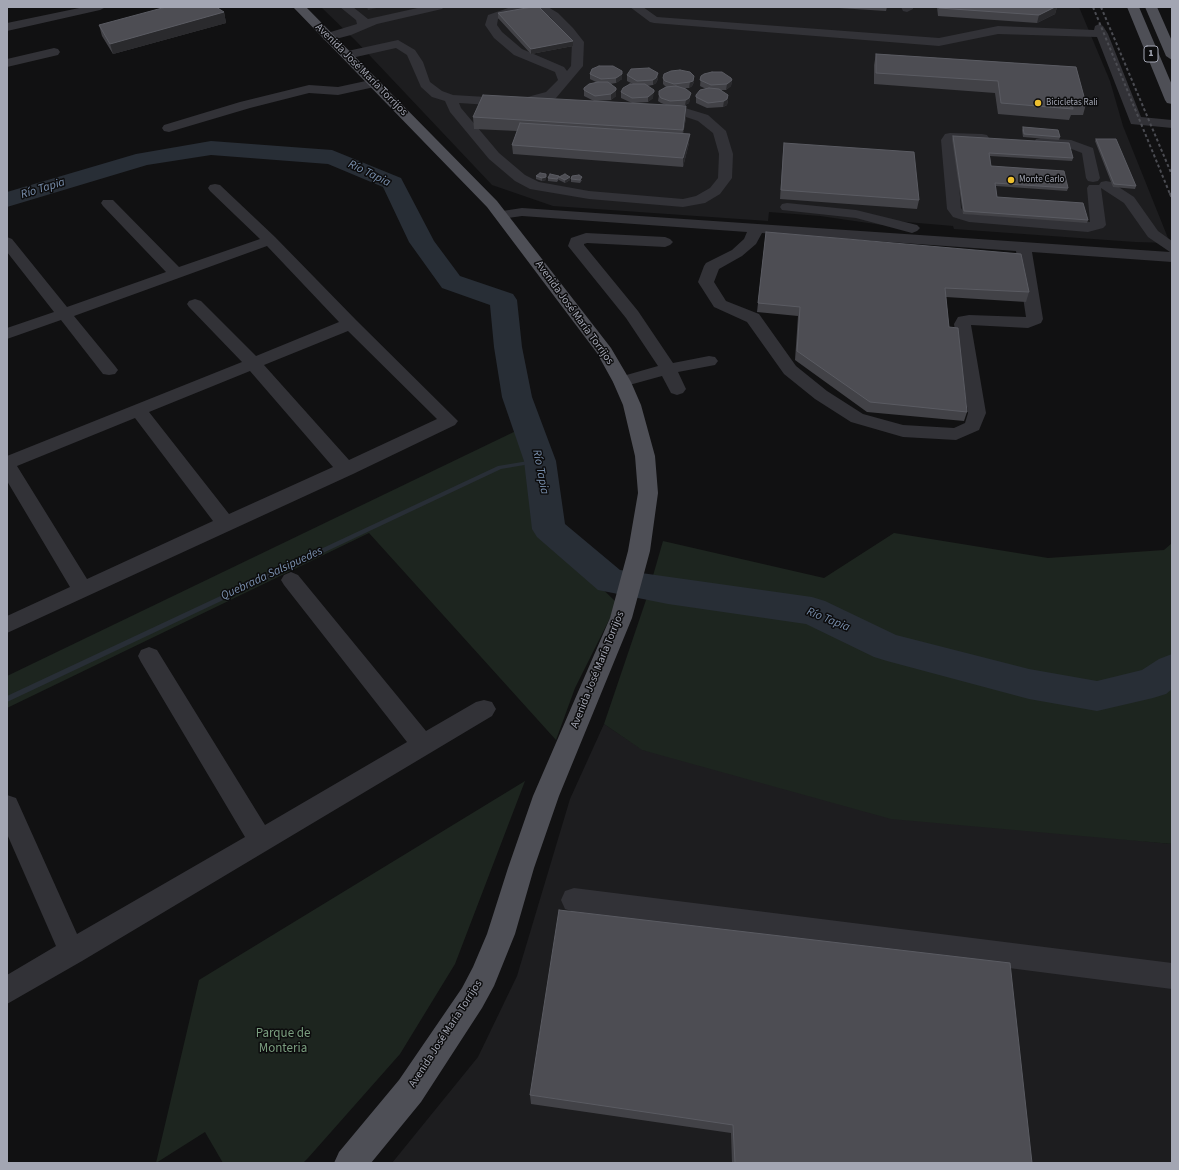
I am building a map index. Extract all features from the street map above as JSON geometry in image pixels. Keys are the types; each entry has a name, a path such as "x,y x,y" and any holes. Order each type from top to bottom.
{"main road":[{"name":"Avenida José María Torrijos","path":"299,7 501,215 605,352 622,382 636,418 645,456 648,493 639,551 621,618 546,796 521,868 501,934 484,976 472,998 410,1091 350,1163"},
{"name":"1","path":"1133,7 1142,32 1172,100"},
{"name":"1","path":"1151,7 1170,50"}],"street":[{"path":"7,27 100,7"},
{"path":"346,7 362,19 363,25"},
{"path":"328,37 347,32 374,21 438,7"},
{"path":"636,7 654,20 697,18 939,42 998,30 1100,31 1136,121 1172,124"},
{"path":"347,55 395,44 400,45 411,53 417,62 425,84 437,94 451,99 520,103 557,101 566,82 577,66 578,42 569,30 554,15 543,9 527,8 507,11 492,17 491,25 498,35 518,52 560,70 566,82"},
{"path":"7,63 54,52"},
{"path":"169,128 245,105 309,90 338,91 374,83"},
{"path":"451,99 455,109 494,156 520,178 535,186 589,195 683,203 700,200 715,191 725,178 726,154 719,131 703,118 685,112 647,110"},
{"path":"995,139 950,137 948,140 954,209 958,214 968,218 1088,227 1098,226 1098,185 1088,151 1072,144 1026,141"},
{"path":"1098,185 1130,200 1153,234 1172,248"},
{"path":"1098,185 1127,206 1142,229 1144,240 1135,254"},
{"path":"7,625 449,422 350,324 270,240 215,188"},
{"path":"108,203 176,273"},
{"path":"787,207 856,214 883,222 932,233 938,235 941,241"},
{"path":"501,215 533,212 1172,257"},
{"path":"756,228 751,241 737,253 712,266 706,282 720,304 753,318 790,370 821,396 857,418 903,431 956,434 973,426 977,413 962,324 964,321 969,320 1028,323 1035,319 1023,247"},
{"path":"665,242 586,238 576,241 576,246 632,315 668,370 677,390"},
{"path":"7,334 270,240"},
{"path":"7,242 109,370"},
{"path":"195,304 253,363 346,469"},
{"path":"83,590 7,464 350,324"},
{"path":"622,382 709,361"},
{"path":"138,410 226,524"},
{"path":"291,580 423,745"},
{"path":"149,656 261,841"},
{"path":"7,990 484,709"},
{"path":"7,806 72,952"},
{"path":"574,900 1172,976"}],"shaded area":[{"path":"321,7 1079,7 1110,81 1123,126 1170,243 1135,242 954,229 953,226 883,220 882,225 820,216 769,212 768,221 553,206 492,185 356,41"},
{"path":"604,724 643,750 1104,837 1172,844 1172,1163 392,1163 478,1057 517,976 570,799"}],"green space":[{"path":"520,429 552,540 616,602 611,616 575,688 556,740 369,533 7,708 7,676"},
{"path":"894,533 1048,558 1164,550 1172,543 1172,844 891,819 642,750 604,724 646,600 663,541 824,578"},
{"name":"Parque de Monteria","path":"525,781 455,964 400,1054 308,1158 303,1163 223,1163 205,1132 156,1163 199,980"}],"building":[{"path":"166,7 216,7 224,12 110,44 99,25"},
{"path":"539,7 573,41 531,49 498,13"},
{"path":"939,7 1055,7 1039,15"},
{"path":"876,54 1076,67 1086,104 1072,103 1073,109 1001,103 998,81 876,73"},
{"path":"599,66 613,66 622,71 622,74 616,78 601,79 590,74 592,69"},
{"path":"649,68 658,73 656,78 653,80 637,81 627,75 631,69"},
{"path":"680,70 690,72 694,76 693,81 674,84 665,81 663,78 664,74 671,71"},
{"path":"722,72 732,80 727,84 711,85 700,80 701,76 704,74"},
{"path":"608,82 616,88 616,90 611,94 595,96 584,90 584,88 589,84"},
{"path":"630,84 645,84 654,90 654,92 648,97 632,98 621,92 623,88"},
{"path":"676,86 686,89 691,93 689,98 686,100 670,101 661,98 659,95 659,91 666,87"},
{"path":"709,88 719,89 728,95 727,99 724,101 708,103 696,97 700,90"},
{"path":"483,95 686,106 683,130 473,117"},
{"path":"520,123 690,134 683,158 512,145"},
{"path":"1023,127 1058,130 1060,137 1024,134"},
{"name":"Monte Carlo","path":"953,136 1069,143 1073,158 989,153 991,166 1064,171 1068,188 995,183 997,197 1083,203 1088,220 964,211"},
{"path":"1096,139 1116,139 1136,186 1114,184"},
{"path":"784,143 914,152 919,200 781,190"},
{"path":"540,173 546,174 546,177 542,178 536,176"},
{"path":"550,174 559,176 557,179 548,178"},
{"path":"565,174 570,177 565,180 559,177"},
{"path":"579,175 582,177 580,180 571,179 572,176"},
{"path":"766,232 1021,254 1029,292 945,288 949,327 958,328 967,412 870,402 797,351 800,307 758,303"},
{"path":"559,910 1010,963 1032,1163 735,1163 733,1125 530,1095"}],"waterway":[{"name":"Quebrada Salsipuedes","path":"7,200 144,159 211,148 332,157 393,183 422,242 451,282 503,300 508,347 517,397 540,461 549,529 610,581 668,591 812,611 887,647 1029,684 1097,696 1153,683 1172,669"},
{"name":"Quebrada Salsipuedes","path":"7,699 500,467 540,461"}],"railway":[{"path":"1093,7 1170,194"},
{"path":"1101,7 1172,175"},
{"path":"1170,193 1172,198"}],"place":[{"name":"Bicicletas Rali","path":"1038,103"},
{"name":"Monte Carlo","path":"1011,180"}],"water label":[{"name":"Río Tapia","path":"369,174"},
{"name":"Río Tapia","path":"43,189"},
{"name":"Río Tapia","path":"540,472"},
{"name":"Río Tapia","path":"828,620"}]}
